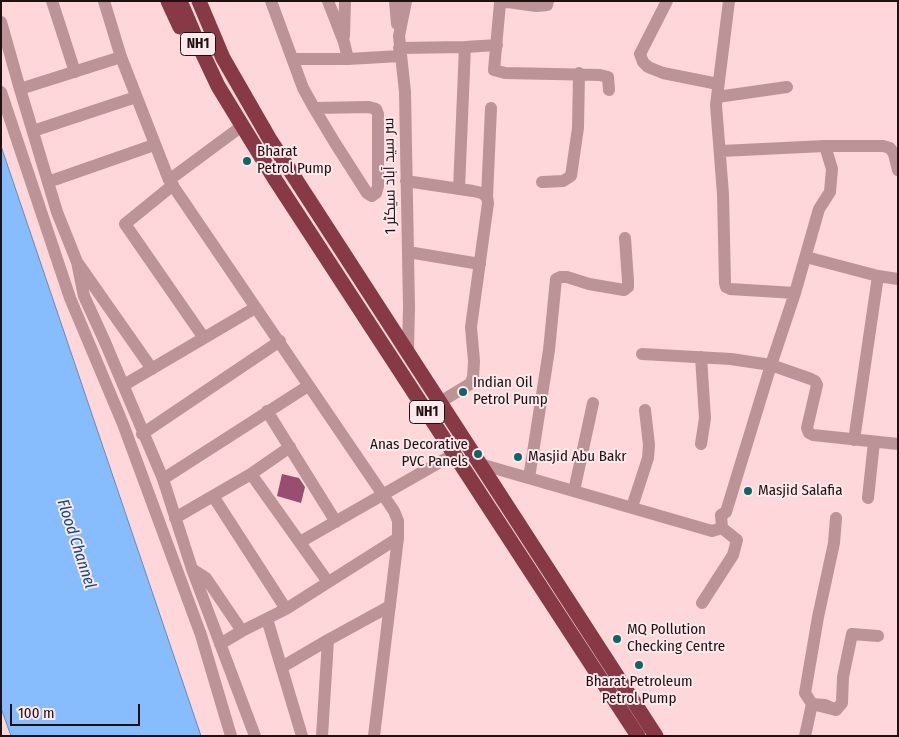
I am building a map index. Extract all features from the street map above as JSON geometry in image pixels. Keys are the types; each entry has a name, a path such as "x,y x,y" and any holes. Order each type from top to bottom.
{"highway":[{"path":"168,1 206,78 228,104"},
{"name":"NH1","path":"180,1 200,50 228,104 276,181 638,736"},
{"name":"NH1","path":"199,1 232,76 274,145 656,736"},
{"path":"207,1 238,73 243,95"}],"street":[{"path":"52,1 75,72"},
{"path":"104,1 121,58 154,145 171,182 255,308 280,341 308,386 384,495 398,521 398,538 374,736"},
{"path":"271,1 303,88 314,108 367,193 372,196 376,193 378,186 378,114 376,110 369,107 314,108"},
{"path":"328,1 344,42 348,60"},
{"path":"344,42 345,1"},
{"path":"395,1 399,47"},
{"name":"سر سید آباد سیکٹر 1","path":"406,1 399,47 405,92 408,350"},
{"path":"548,1 547,5 536,6 508,2 500,3 494,70 506,73 578,73 600,75 608,77 609,90"},
{"path":"667,1 640,54 643,62 648,67 718,91 787,87"},
{"path":"728,1 716,105 720,151 725,283 726,287 730,289 795,293"},
{"path":"1,22 57,212 77,262 84,296 124,385 142,434 163,478 192,569 255,736"},
{"path":"292,59 348,60 399,47 497,45"},
{"path":"459,189 465,47"},
{"path":"20,89 121,58"},
{"path":"542,182 563,181 571,176 578,128 578,73"},
{"path":"1,92 70,298 124,424 202,635 231,736"},
{"path":"33,131 136,97"},
{"path":"440,402 470,384 473,378 472,328 488,203 491,108"},
{"path":"204,338 125,224 171,182 242,126"},
{"path":"48,182 154,145"},
{"path":"720,151 825,146 883,146 890,148 894,154 898,170"},
{"path":"702,603 733,555 737,540 722,528 721,515 726,512 795,293 819,209 830,192 832,169 825,146"},
{"path":"406,181 482,193 487,197"},
{"path":"529,478 549,350 556,279 560,276 567,277 589,284 624,290 628,286 625,238"},
{"path":"408,252 480,264"},
{"path":"806,257 878,276 898,279"},
{"path":"77,262 152,368"},
{"path":"854,440 878,276"},
{"path":"124,385 255,308"},
{"path":"142,434 280,341"},
{"path":"642,354 731,359 771,365 816,381 817,385 807,428 809,433 898,444"},
{"path":"701,358 705,418 701,444"},
{"path":"163,478 308,386"},
{"path":"574,490 593,403"},
{"path":"632,507 648,458 649,445 645,410"},
{"path":"267,411 336,522"},
{"path":"868,498 874,442"},
{"path":"175,518 251,474 290,447"},
{"path":"300,542 454,454"},
{"path":"480,464 712,531 722,528"},
{"path":"251,474 328,582"},
{"path":"213,496 286,610"},
{"path":"805,736 812,704 805,693 818,617 834,543 836,518"},
{"path":"220,644 286,610 398,538"},
{"path":"192,569 206,578 242,631"},
{"path":"282,667 390,606"},
{"path":"267,619 302,736"},
{"path":"812,704 836,710 842,703 843,677 852,634 878,636"},
{"path":"322,736 328,640"}],"water":[{"name":"Flood Channel","path":"1,146 201,736 11,736 1,708"}],"building":[{"path":"282,474 299,478 305,487 301,503 277,496"}],"place":[{"name":"Bharat Petrol Pump","path":"247,161"},
{"name":"Indian Oil Petrol Pump","path":"463,392"},
{"name":"Anas Decorative PVC Panels","path":"478,454"},
{"name":"Masjid Abu Bakr","path":"518,457"},
{"name":"Masjid Salafia","path":"748,491"},
{"name":"MQ Pollution Checking Centre","path":"617,639"},
{"name":"Bharat Petroleum Petrol Pump","path":"639,665"}]}
